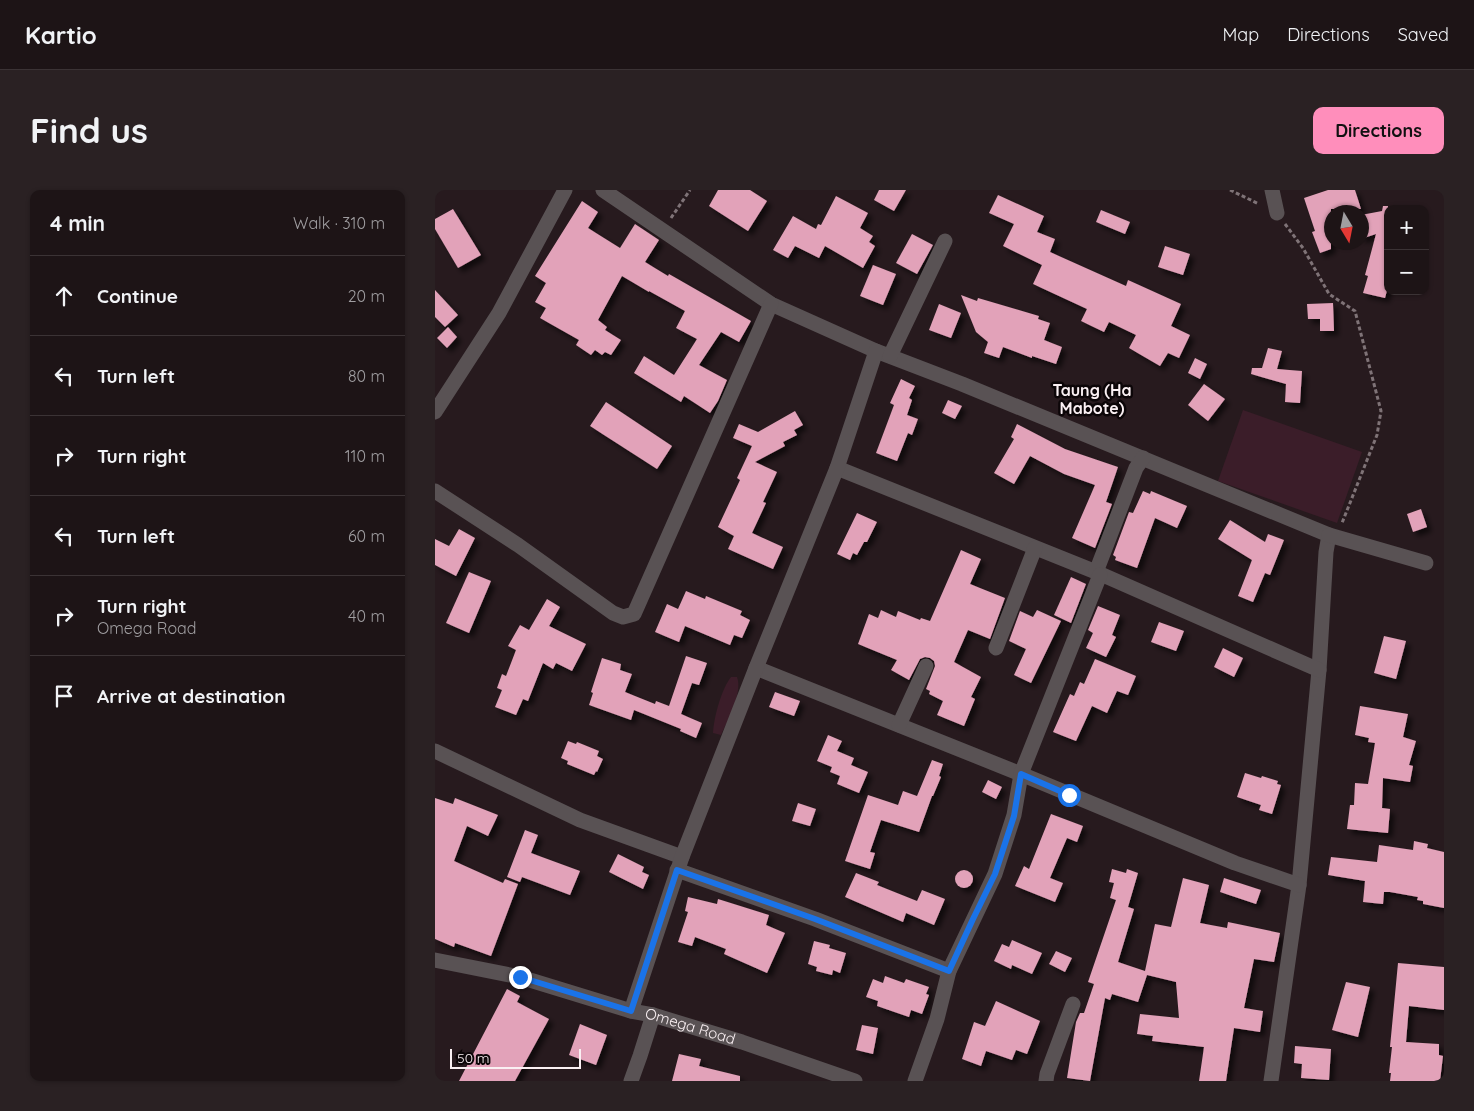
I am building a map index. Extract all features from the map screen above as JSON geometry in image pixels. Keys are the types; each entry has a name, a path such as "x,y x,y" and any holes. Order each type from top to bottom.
{"street":[{"path":"435,412 499,313 565,190"},
{"path":"603,190 771,304 883,354 1333,536 1426,563"},
{"path":"1272,190 1277,213"},
{"path":"631,1011 679,864 883,354 945,241"},
{"path":"435,491 518,545 613,613 623,617 634,614 771,304"},
{"path":"915,1081 937,1019 949,971 995,874 1014,816 1021,774 1098,574 1136,468 1143,458"},
{"path":"837,468 1098,574 1319,670"},
{"path":"1271,1081 1299,885 1319,670 1326,552 1333,536"},
{"path":"995,648 1035,548"},
{"path":"899,725 926,666"},
{"path":"756,668 1021,774 1235,863 1299,885"},
{"path":"435,751 580,820 679,864 949,971"},
{"name":"Omega Road","path":"435,960 520,977 631,1011 653,1015 742,1042 852,1080"},
{"path":"1046,1081 1073,1004"},
{"path":"631,1081 653,1015"}],"path":[{"path":"663,230 691,190"},
{"path":"1229,190 1277,213 1303,248 1329,294 1355,311 1381,411 1377,435 1333,536"}],"shaded area":[{"path":"1243,410 1362,452 1337,523 1218,481"},
{"path":"731,677 737,677 738,690 734,706 721,735 713,733 715,719 721,696"}],"building":[{"path":"718,190 750,190 767,201 748,231 709,206"},
{"path":"879,190 906,190 894,211 874,200"},
{"path":"1328,190 1355,190 1360,205 1324,205 1324,250 1328,250 1320,253 1312,232 1315,231 1304,198"},
{"path":"998,195 1044,216 1037,232 1055,239 1050,252 1126,286 1128,280 1181,304 1171,326 1190,335 1179,358 1168,353 1160,366 1129,348 1136,335 1109,322 1104,332 1081,321 1087,309 1033,284 1042,265 1003,246 1014,224 989,213"},
{"path":"836,196 868,213 860,228 873,236 869,242 875,246 863,268 825,246 819,258 795,246 788,258 773,250 793,216 816,229 818,224 821,225"},
{"path":"582,201 598,212 588,228 620,248 635,224 659,240 645,262 751,321 739,342 721,332 699,365 727,380 718,401 710,413 684,396 681,402 634,373 644,356 674,375 697,339 676,328 685,311 622,276 598,320 607,327 605,330 621,340 611,355 605,352 602,355 595,350 591,355 576,345 579,340 540,318 546,308 535,302 546,283 535,276"},
{"path":"1384,206 1385,298 1363,293 1368,276 1365,275 1376,234 1369,236 1369,213 1382,211"},
{"path":"453,209 481,255 458,268 435,229 435,219"},
{"path":"1101,210 1130,222 1125,234 1096,222"},
{"path":"912,234 933,245 917,274 896,263"},
{"path":"1165,246 1190,254 1183,275 1158,267"},
{"path":"873,265 896,274 883,305 860,296"},
{"path":"435,290 458,315 445,327 435,317"},
{"path":"961,295 977,301 978,298 1039,316 1038,319 1050,323 1044,340 1062,347 1056,364 1032,356 1032,358 1003,347 999,358 984,353 988,342 976,332"},
{"path":"1333,303 1334,331 1320,331 1320,319 1308,319 1307,304"},
{"path":"939,304 961,313 951,338 929,330"},
{"path":"448,327 457,337 447,348 437,338"},
{"path":"1268,348 1282,351 1277,369 1302,371 1300,403 1285,402 1286,384 1251,374 1252,368 1262,368"},
{"path":"1195,358 1207,364 1200,379 1188,373"},
{"path":"901,379 915,386 909,398 912,400 907,415 918,419 912,435 908,433 897,461 876,453 894,405 890,403"},
{"path":"1204,384 1225,399 1208,421 1188,405"},
{"path":"948,400 962,406 955,419 942,413"},
{"path":"606,402 672,446 657,469 590,426"},
{"path":"795,411 803,425 794,430 797,435 783,442 785,446 755,462 777,472 763,502 766,503 752,533 783,547 773,569 728,549 734,536 718,527 740,480 737,478 752,446 733,438 739,424 758,432"},
{"path":"1017,424 1065,449 1118,467 1106,502 1112,504 1095,548 1072,538 1095,485 1064,474 1030,456 1014,484 994,473 1014,439 1011,437"},
{"path":"1143,491 1150,494 1151,491 1187,506 1177,528 1155,518 1137,568 1115,560 1116,557 1113,555 1129,512 1133,513"},
{"path":"1421,509 1427,527 1413,532 1407,514"},
{"path":"857,513 877,522 867,542 864,542 857,555 853,553 850,560 837,554"},
{"path":"1230,520 1265,542 1268,534 1284,540 1270,575 1265,573 1253,602 1238,596 1252,560 1218,539"},
{"path":"459,529 475,538 456,576 435,565 435,539 449,546"},
{"path":"961,550 981,559 970,584 1005,598 990,639 968,630 954,662 981,677 971,697 975,699 964,726 937,715 943,701 929,694 930,691 926,689 935,666 934,661 925,657 920,659 909,680 891,670 897,660 858,644 869,614 878,618 881,610 896,617 898,611 920,620 921,618 930,621"},
{"path":"469,572 491,581 469,633 446,623"},
{"path":"1071,577 1086,584 1071,623 1054,615"},
{"path":"686,591 705,599 706,596 742,611 740,615 750,620 742,638 734,635 730,645 685,626 679,642 655,632 667,604 678,609"},
{"path":"547,599 560,607 549,626 586,644 572,671 556,663 553,669 543,663 528,701 523,699 516,715 495,707 502,690 497,688 502,674 506,676 516,650 508,646 520,625 529,630"},
{"path":"1098,606 1120,615 1112,635 1116,637 1106,657 1086,648 1093,633 1088,630"},
{"path":"1037,610 1061,621 1031,683 1014,675 1026,649 1009,641 1020,611 1033,617"},
{"path":"1159,622 1184,631 1176,651 1151,642"},
{"path":"1384,636 1406,641 1396,679 1374,673"},
{"path":"1223,648 1243,658 1234,677 1214,667"},
{"path":"686,656 707,663 699,685 692,683 681,714 702,723 696,738 680,731 681,729 634,710 631,720 589,705 593,693 591,692 602,658 621,664 620,670 632,674 625,692 655,704 656,701 669,706"},
{"path":"1095,659 1136,676 1128,695 1117,691 1107,713 1092,706 1076,741 1053,732 1070,694 1074,696 1080,682 1084,684"},
{"path":"775,692 800,701 794,716 769,707"},
{"path":"1360,706 1408,714 1403,737 1416,741 1409,765 1413,766 1410,782 1383,778 1382,808 1390,809 1388,833 1347,829 1350,805 1354,805 1355,783 1368,784 1375,743 1368,742 1369,738 1355,735"},
{"path":"828,735 842,741 837,751 854,758 851,765 868,772 859,793 837,784 840,776 830,772 832,767 817,761"},
{"path":"568,741 576,744 577,742 599,751 597,756 603,759 594,775 567,764 568,761 561,758"},
{"path":"932,760 943,764 939,776 941,777 919,832 881,820 870,852 875,853 870,869 845,861 868,795 898,805 903,791 917,796"},
{"path":"1245,773 1278,781 1277,784 1281,785 1272,814 1259,810 1261,805 1237,797"},
{"path":"988,780 1002,787 996,799 982,792"},
{"path":"435,798 453,804 455,798 498,815 488,836 467,826 454,861 503,883 505,879 518,884 491,956 455,943 454,947 435,939"},
{"path":"798,803 816,809 810,826 792,821"},
{"path":"1051,814 1083,826 1077,842 1067,838 1050,878 1063,883 1055,902 1015,886 1024,866 1029,869"},
{"path":"525,830 538,835 531,853 580,871 570,895 522,877 520,882 507,877"},
{"path":"1414,841 1428,844 1427,848 1444,852 1444,908 1423,904 1423,901 1417,900 1418,897 1390,892 1384,892 1383,904 1363,902 1365,881 1328,875 1331,857 1377,862 1379,845 1413,850"},
{"path":"618,854 644,867 642,872 649,875 643,889 609,872"},
{"path":"1112,869 1126,873 1127,869 1138,873 1128,907 1134,909 1118,962 1145,971 1155,924 1171,927 1183,878 1209,885 1200,923 1227,928 1228,922 1280,933 1274,962 1254,959 1244,1008 1263,1011 1260,1032 1234,1028 1226,1081 1199,1081 1204,1047 1152,1041 1153,1036 1137,1034 1140,1014 1179,1018 1176,982 1147,975 1138,1002 1112,994 1110,1000 1105,998 1090,1081 1067,1078 1076,1022 1080,1013 1084,1013 1094,984 1088,982 1116,900 1110,898 1114,883 1109,882"},
{"path":"964,870 970,873 973,879 970,885 964,888 958,885 955,879 958,873"},
{"path":"856,873 879,882 877,885 917,901 922,890 945,899 934,925 906,913 903,922 845,897"},
{"path":"1224,878 1261,890 1256,904 1220,892"},
{"path":"688,897 717,904 718,899 769,915 766,925 785,933 767,973 724,954 726,949 695,937 692,946 678,942 688,912 685,911"},
{"path":"1012,940 1042,953 1032,974 1012,965 1011,969 994,961 1002,944 1009,947"},
{"path":"814,941 830,945 829,948 846,953 840,973 833,970 832,975 816,971 817,967 808,964"},
{"path":"1056,951 1072,958 1065,972 1049,964"},
{"path":"1398,963 1444,967 1444,1010 1409,1006 1406,1042 1439,1044 1439,1055 1443,1056 1440,1081 1390,1081 1392,1047 1390,1047"},
{"path":"885,976 904,983 906,979 929,987 926,994 929,995 922,1014 911,1010 909,1017 877,1006 878,1001 866,997 873,979 883,983"},
{"path":"1346,982 1370,987 1358,1037 1332,1030"},
{"path":"507,989 520,996 517,1002 549,1019 515,1081 459,1081"},
{"path":"996,1001 1040,1021 1027,1054 1016,1050 1012,1060 986,1051 981,1066 962,1059 974,1022 985,1026"},
{"path":"580,1024 607,1035 596,1065 569,1055"},
{"path":"862,1025 878,1028 873,1054 856,1050"},
{"path":"1295,1046 1331,1049 1329,1080 1301,1078 1302,1064 1294,1063"},
{"path":"679,1054 701,1059 699,1066 740,1076 740,1081 672,1081"}],"district":[{"name":"Taung (Ha Mabote)","path":"1092,399"}],"route":[{"path":"520,977 631,1011 677,870 815,919 949,971 995,874 1014,816 1021,774 1069,795"}]}
